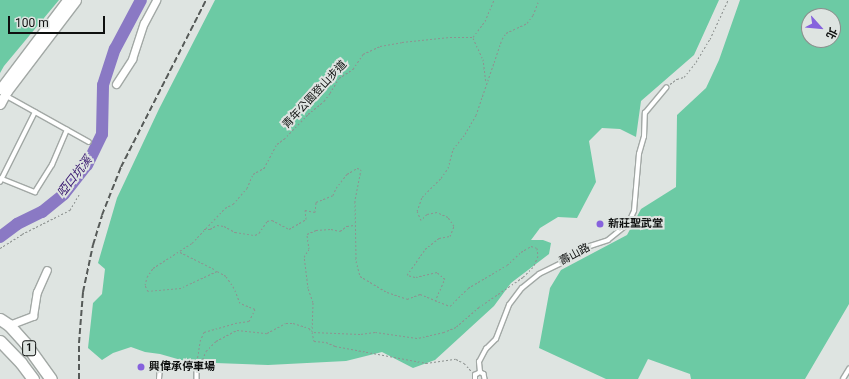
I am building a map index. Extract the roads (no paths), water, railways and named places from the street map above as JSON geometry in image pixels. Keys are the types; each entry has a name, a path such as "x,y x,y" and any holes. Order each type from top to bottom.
{"main road":[{"name":"1","path":"3,322 39,361 51,379"},
{"name":"1","path":"0,341 21,363 33,379"}],"street":[{"path":"0,104 1,92 67,0"},
{"path":"1,92 76,0"},
{"path":"116,84 132,59 144,23 156,0"},
{"path":"3,322 33,316 37,292 46,270"}],"lane":[{"name":"壽山路","path":"480,372 479,362 486,349 496,339 510,305 522,288 539,274 570,259 584,248 608,240 630,220 634,211 639,154 644,137 645,113 666,88"},
{"path":"1,92 89,142"},
{"path":"35,112 0,179 35,192 52,165 67,130"},
{"path":"197,366 197,379"},
{"path":"159,379 160,367"},
{"path":"844,379 849,369"},
{"path":"475,377 480,372 484,374 485,379"}],"waterway":[{"name":"啞口坑溪","path":"0,237 17,224 42,212 64,194 87,165 102,134 103,85 115,49 141,0"}],"railway":[{"path":"79,379 79,343 83,292 93,245 102,215 121,167 206,0"}],"place":[{"name":"新莊聖武堂","path":"600,224"},
{"name":"興偉承停車場","path":"141,367"}]}
